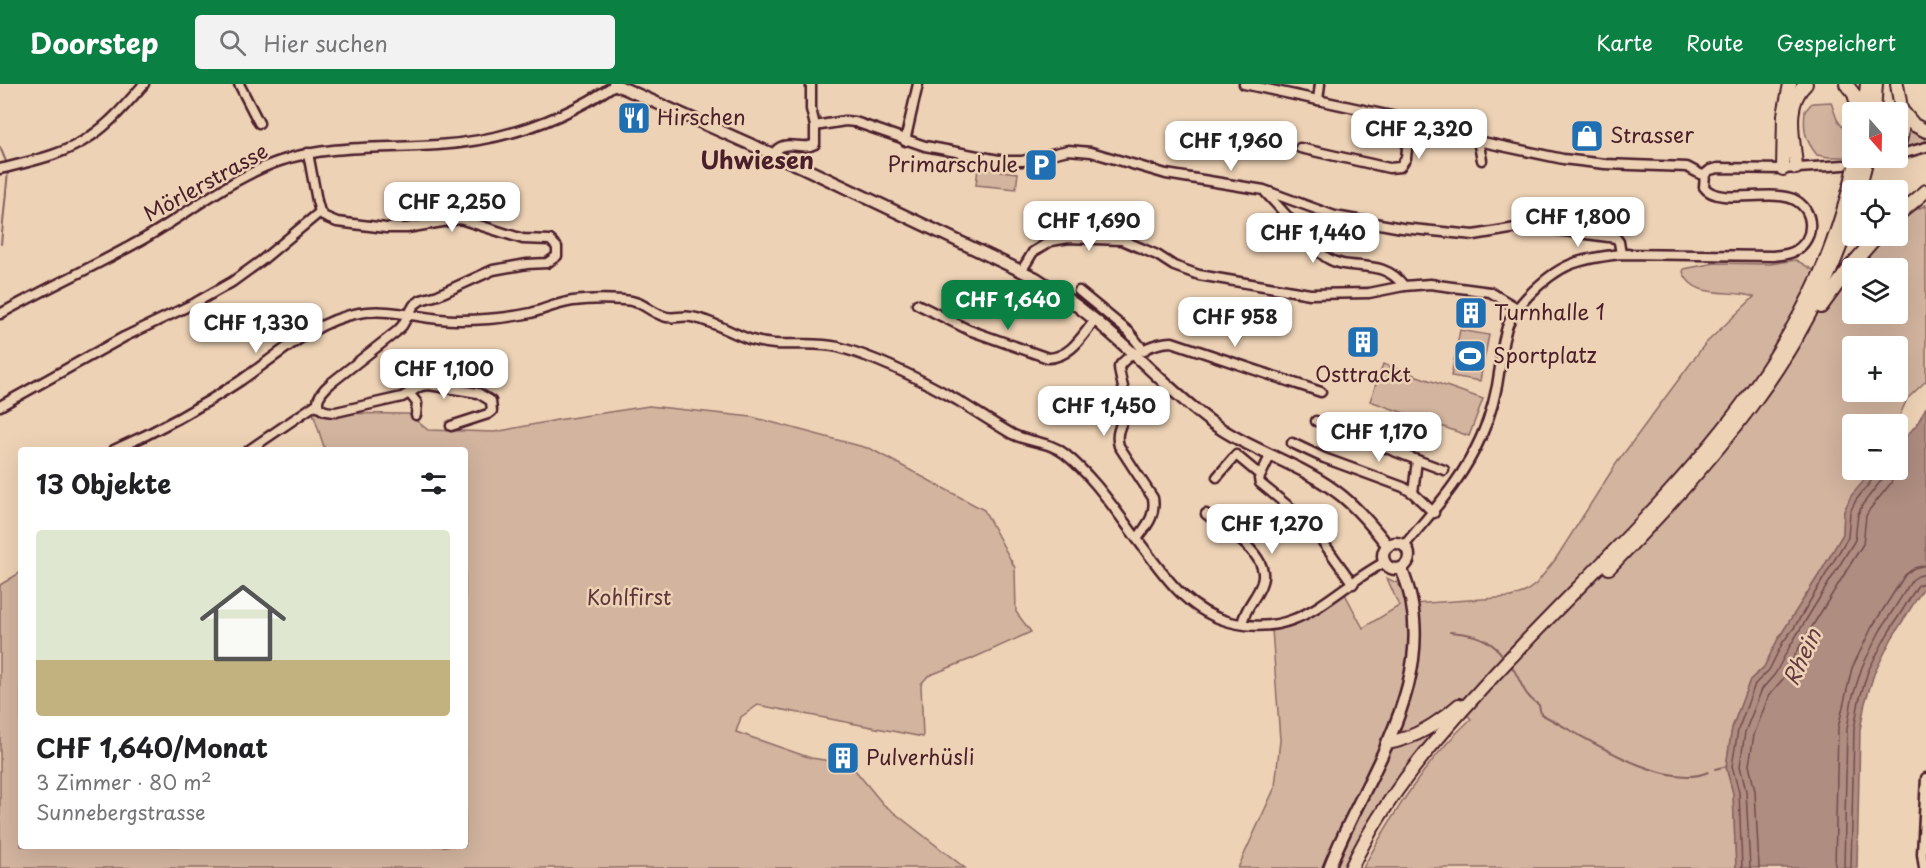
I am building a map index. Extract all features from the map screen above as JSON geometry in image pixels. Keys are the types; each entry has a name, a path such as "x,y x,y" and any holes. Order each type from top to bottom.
{"highway":[{"path":"1790,84 1784,115 1790,169"},
{"path":"1790,169 1794,107 1798,93 1806,84"},
{"path":"1846,84 1854,94 1856,102"},
{"path":"1865,102 1867,84"},
{"path":"1875,102 1876,84"},
{"path":"1897,84 1901,102"},
{"path":"1908,118 1914,125 1926,131"},
{"path":"1359,868 1380,827 1416,774 1488,684 1510,658 1529,644 1684,476 1756,385 1795,324 1820,274 1842,215 1854,168"},
{"path":"1908,206 1926,191"},
{"path":"1792,347 1823,291 1842,244"},
{"path":"1351,868 1368,834 1399,785 1430,745 1488,684 1632,544 1704,466 1757,399 1845,274 1869,246"},
{"path":"1393,742 1412,737 1426,729 1488,684"}],"main road":[{"path":"615,84 1022,270 1052,288 1139,353 1165,385 1212,423 1341,495 1365,518 1388,546"},
{"path":"1398,543 1404,546 1409,557 1406,564 1401,568 1391,568 1385,562 1384,552 1388,546 1398,543"},
{"path":"1329,868 1347,826 1393,742 1412,668 1416,636 1414,609 1401,568"}],"street":[{"path":"0,169 45,158 72,147 92,135 119,113 144,84"},
{"path":"239,84 259,123"},
{"name":"Mörlerstrasse","path":"0,314 146,237 256,171 278,161 332,149 462,143 508,134 563,115 615,84"},
{"path":"773,155 777,148 784,146 810,147 815,144 811,84"},
{"path":"904,141 918,84"},
{"path":"1244,84 1410,120 1478,141 1563,159 1605,164 1687,167 1704,176"},
{"path":"1318,100 1320,84"},
{"path":"1300,148 1389,168 1400,167 1406,158 1410,120"},
{"path":"815,126 845,121 855,122 904,141 1004,161 1022,161 1068,150 1091,152 1166,174 1264,190 1335,216 1402,228 1474,235 1528,226 1616,238 1620,244 1621,254"},
{"path":"1478,141 1482,160"},
{"path":"1908,152 1926,147"},
{"path":"308,153 320,212 337,222 407,228 460,219 523,239 550,240 557,247 557,256 552,261 505,267 421,300 414,305 396,332 321,391 318,397 318,403 325,411 336,412 402,397 421,386 434,385 477,393 491,401 489,414 451,426"},
{"path":"1404,546 1434,513 1456,482 1481,436 1495,394 1505,333 1517,308 1546,278 1564,266 1587,259 1621,254 1773,256 1791,253 1805,242 1810,231 1810,220 1804,207 1797,202 1778,196 1713,194 1704,187 1704,176 1710,170 1718,168 1790,169 1842,165"},
{"path":"1264,190 1325,257 1340,263 1386,271 1397,276 1404,286"},
{"path":"0,406 124,337 195,303 232,282 320,212"},
{"path":"1022,270 1033,252 1051,241 1069,238 1122,240 1157,255 1174,266 1199,275 1310,294 1370,293 1404,286 1430,284 1486,291 1498,295 1517,308"},
{"path":"1079,291 1128,332 1139,353"},
{"path":"120,447 219,395 295,342 334,320 362,312 462,321 528,313 576,301 624,300 645,305 669,318 700,319 756,342 782,345 820,344 837,347 912,376 1017,436 1055,447 1070,458 1092,482 1182,597 1212,616 1242,624 1271,626 1294,621 1318,608 1385,562"},
{"path":"917,304 969,330 1048,358 1060,357 1067,353 1095,320"},
{"path":"1137,539 1153,516 1155,508 1153,498 1119,446 1117,439 1125,413 1119,367 1126,357 1161,342 1183,344 1321,392"},
{"path":"409,393 417,403 416,415"},
{"path":"253,447 318,403"},
{"path":"1316,421 1444,470"},
{"path":"1292,443 1324,458 1388,480 1413,493 1434,513"},
{"path":"1217,477 1236,455 1260,475"},
{"path":"1270,456 1259,479 1264,488 1310,524 1353,584"},
{"path":"1413,493 1416,460"},
{"path":"1206,514 1251,550 1261,563 1263,581 1247,607 1242,624"},
{"path":"1924,868 1922,855 1926,778"}],"green space":[{"path":"1831,102 1842,127 1842,157 1817,155 1810,144 1804,124 1805,111 1812,103"},
{"path":"1908,124 1926,134 1926,142 1908,148"},
{"path":"978,168 1018,173 1016,189 976,185"},
{"path":"1926,205 1926,381 1908,398 1908,336 1842,336 1842,402 1906,402 1900,414 1842,414 1842,480 1866,480 1844,511 1843,534 1778,639 1764,667 1750,680 1732,728 1726,767 1733,793 1736,868 1363,868 1411,789 1439,752 1471,719 1460,708 1348,868 1238,868 1275,787 1280,740 1272,629 1302,621 1345,594 1363,628 1399,606 1387,578 1397,583 1413,604 1511,597 1525,592 1536,584 1555,560 1616,464 1705,344 1754,297 1696,287 1688,281 1683,272 1684,269 1715,263 1770,264 1796,260 1837,284 1842,278 1842,324 1908,324 1908,258 1859,258 1869,246 1908,246 1908,213"},
{"name":"Sportplatz","path":"1460,330 1489,335 1480,381 1451,376"},
{"path":"1383,364 1483,399 1469,436 1370,401"},
{"name":"Kohlfirst","path":"649,406 752,417 871,449 984,510 1015,568 1016,612 1031,632 928,676 921,684 923,737 758,705 741,717 736,732 811,758 850,764 883,804 965,868 0,868 0,585 18,574 18,849 468,849 468,447 324,447 313,413 408,414 428,430 495,432"}],"water":[{"name":"Rhein","path":"1926,407 1926,584 1892,638 1874,674 1865,703 1860,730 1857,868 1736,868 1733,793 1726,767 1732,728 1750,680 1764,667 1778,639 1843,534 1844,511 1851,496 1865,480 1908,480 1908,434 1917,424"}],"waterway":[{"path":"0,147 7,164"},
{"path":"1,244 8,171"},
{"path":"1450,632 1480,638 1492,645 1504,657"},
{"path":"1510,664 1525,691 1539,705 1541,714 1623,758 1647,768 1669,774 1690,776 1708,772"},
{"path":"1715,769 1727,766"}],"place":[{"name":"Hirschen","path":"634,118"},
{"name":"Strasser","path":"1587,136"},
{"name":"Primarschule","path":"1041,165"},
{"name":"Turnhalle 1","path":"1471,313"},
{"name":"Osttrackt","path":"1363,342"},
{"name":"Sportplatz","path":"1470,356"},
{"name":"Pulverhüsli","path":"843,758"}],"district":[{"name":"Uhwiesen","path":"757,161"}]}
